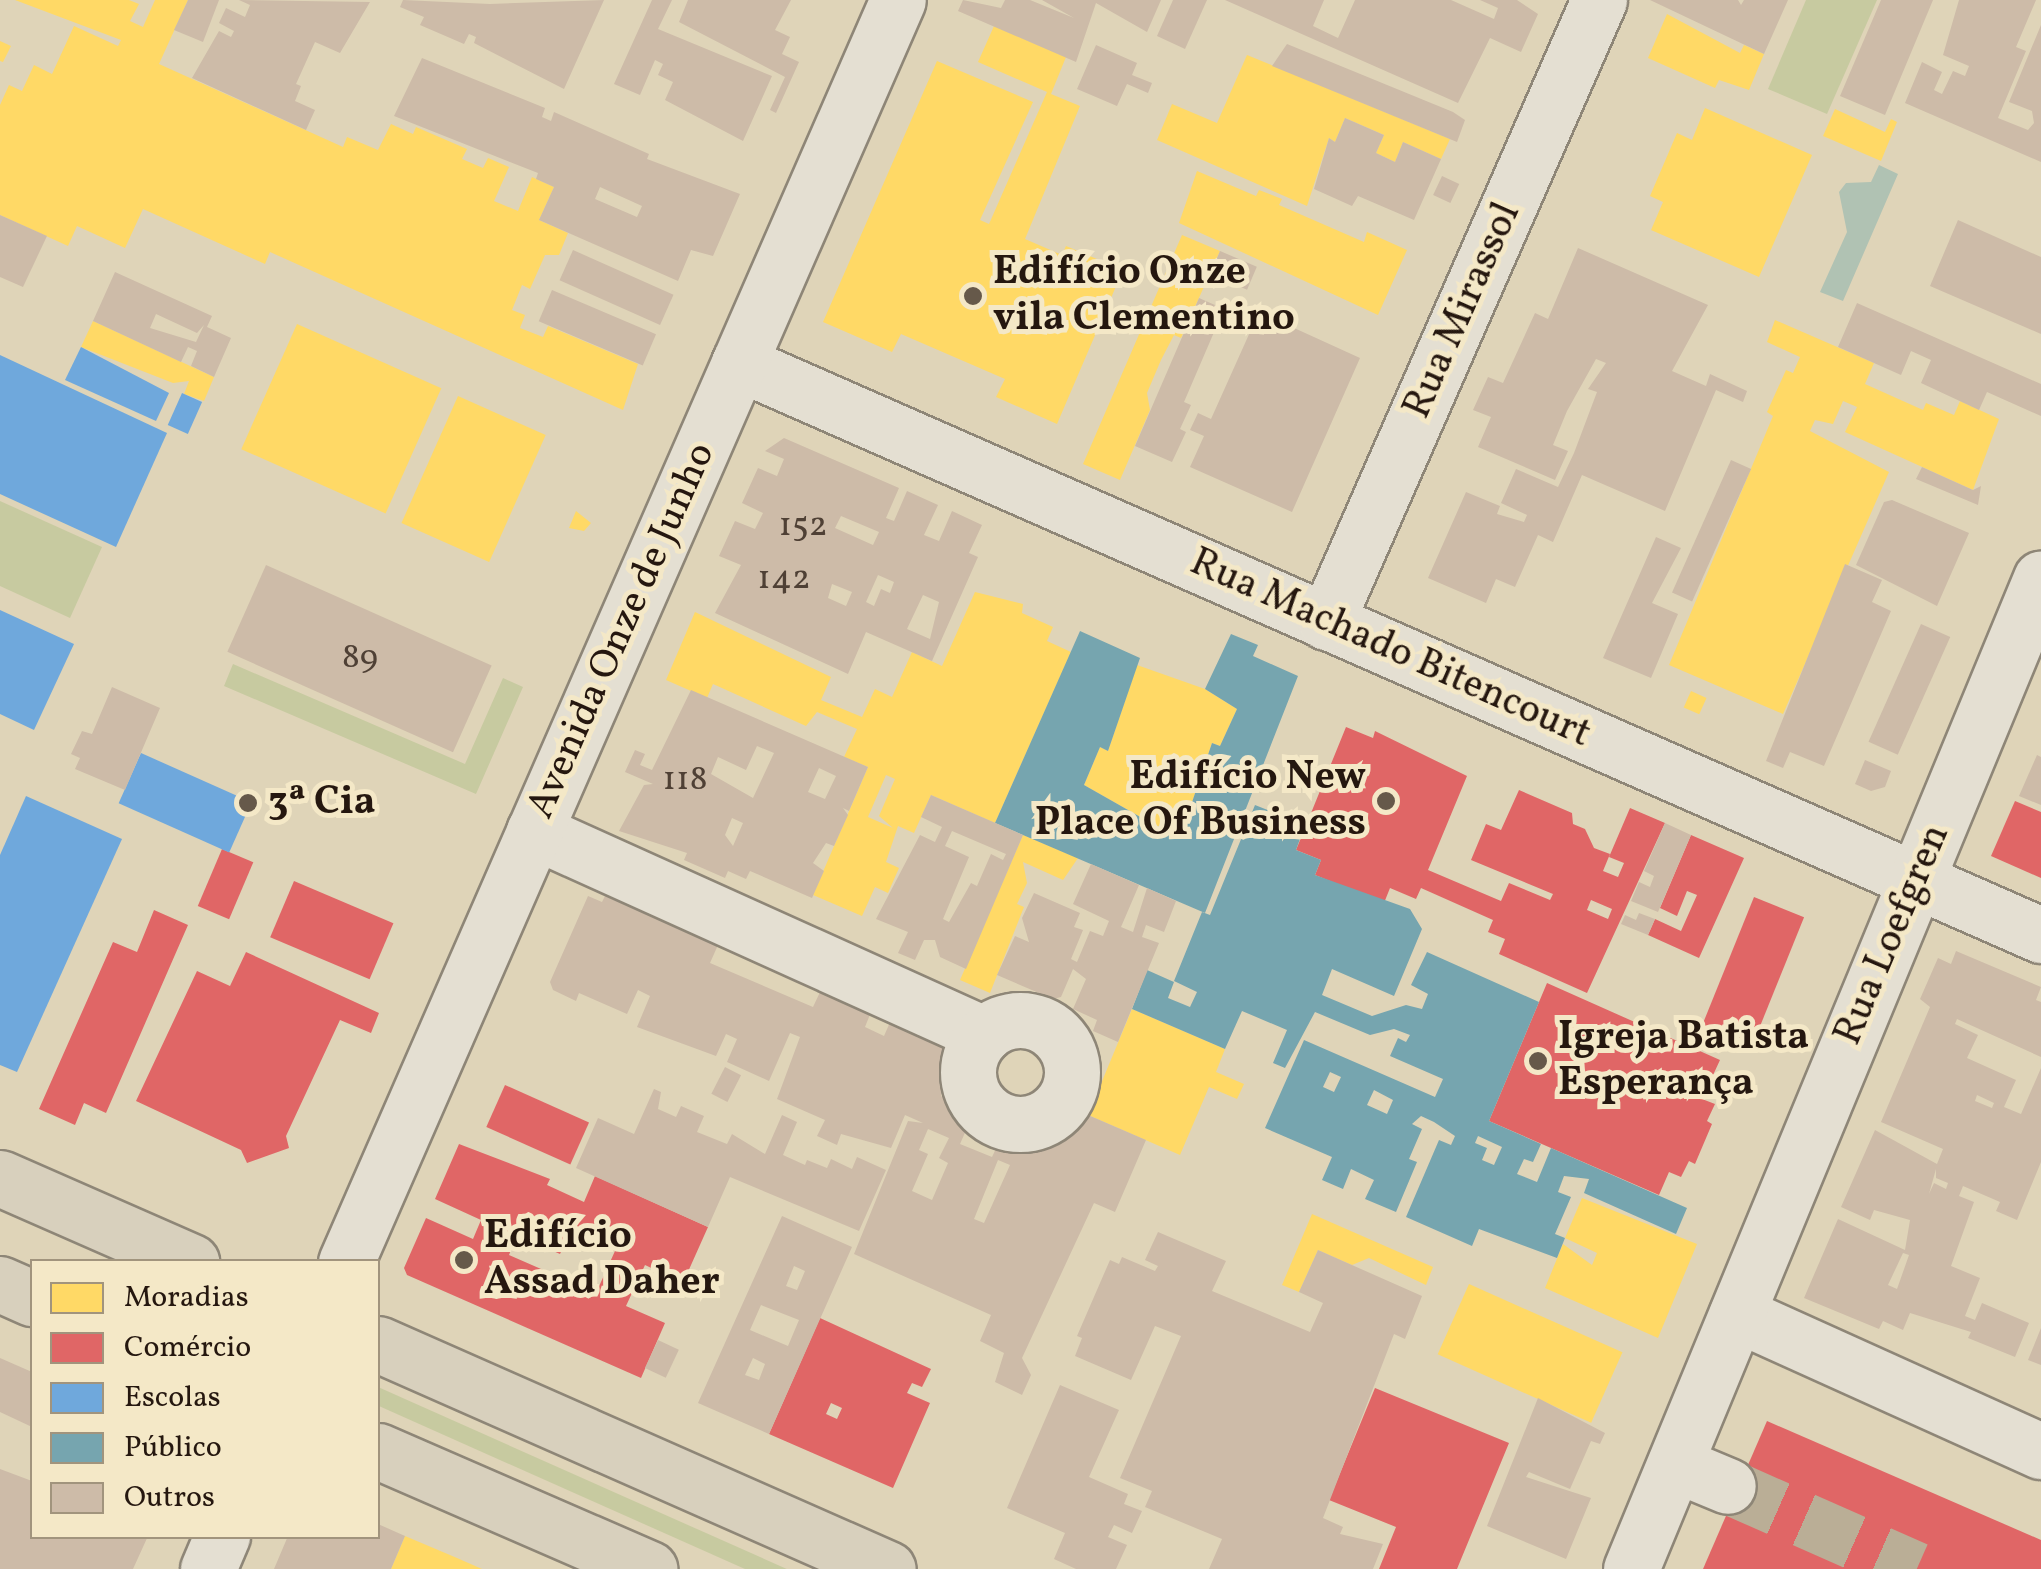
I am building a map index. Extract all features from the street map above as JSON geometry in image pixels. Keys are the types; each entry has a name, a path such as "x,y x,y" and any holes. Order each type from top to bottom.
{"main road":[{"path":"0,1178 184,1259"},
{"path":"0,1284 30,1297"},
{"path":"380,1345 888,1569"},
{"path":"380,1452 650,1569"}],"street":[{"name":"Avenida Onze de Junho","path":"347,1259 898,0"},
{"name":"Rua Mirassol","path":"1326,622 1599,0"},
{"name":"Rua Machado Bitencourt","path":"740,363 1917,877 2041,935"},
{"name":"Rua Loefgren","path":"1631,1569 2041,578"},
{"path":"534,830 984,1034"},
{"path":"1737,1314 2041,1451"},
{"path":"1675,1464 1728,1486"},
{"path":"208,1569 221,1539"}],"green space":[{"path":"1806,0 1877,0 1827,114 1768,89"},
{"path":"0,501 102,547 70,618 0,586"},
{"path":"233,664 465,764 503,678 523,687 476,794 224,686"},
{"path":"380,1388 787,1569 745,1569 380,1406"}],"shaded area":[{"path":"1879,165 1898,174 1843,301 1820,292 1847,232 1839,192 1846,183 1871,182"}],"building: Moradias":[{"path":"15,0 129,0 139,4 130,21 143,27 155,0 188,0 159,64 343,147 347,137 378,150 391,124 413,134 416,127 467,149 462,159 483,168 488,158 509,167 494,201 518,211 532,177 554,187 539,220 568,233 559,255 545,255 530,289 522,285 512,310 525,315 520,328 543,337 548,326 638,364 623,410 270,252 265,264 143,209 125,248 77,226 68,246 0,215 0,105 9,85 22,91 34,65 52,74 74,26 118,46 121,40"},
{"path":"1667,14 1740,53 1744,45 1764,54 1749,90 1719,80 1715,88 1648,58"},
{"name":"Edifício Onze vila Clementino","path":"994,26 1066,57 1051,94 1080,106 1025,239 1062,255 1066,246 1123,270 1057,424 996,397 1005,379 901,334 892,352 823,322 937,61 1033,102 980,220 989,224 1047,92 978,62"},
{"path":"0,41 11,46 3,62 0,61"},
{"path":"1247,55 1450,139 1441,159 1403,142 1395,162 1376,153 1384,135 1345,118 1335,142 1329,138 1307,206 1157,140 1172,104 1217,123"},
{"path":"1705,108 1812,155 1759,277 1651,230 1663,202 1650,196 1677,133 1692,140"},
{"path":"1835,109 1885,132 1891,119 1897,122 1881,161 1823,136"},
{"path":"1197,171 1256,196 1259,190 1282,199 1279,205 1364,242 1367,232 1407,250 1378,315 1179,223"},
{"path":"1182,235 1220,251 1181,338 1174,335 1161,360 1147,393 1150,410 1120,480 1083,464"},
{"path":"1775,320 1874,363 1865,384 1923,410 1926,403 1954,415 1960,401 1999,419 1973,490 1845,432 1857,407 1843,401 1833,424 1815,420 1810,431 1889,472 1783,714 1669,665 1773,416 1767,412 1786,370 1793,373 1800,357 1767,342"},
{"path":"93,321 214,377 204,401 184,394 189,381 173,383 81,347"},
{"path":"297,324 441,388 386,513 241,449"},
{"path":"458,396 546,435 489,562 401,523"},
{"path":"576,511 591,523 584,531 569,528"},
{"path":"975,592 1023,604 1022,613 1053,627 1047,641 1071,652 995,823 931,795 914,833 898,826 886,862 899,868 888,893 875,887 862,916 813,895 868,767 844,757 857,729 817,712 806,726 713,684 707,698 666,680 695,612 831,677 821,700 862,717 875,689 892,697 912,652 942,666","holes":["886,775 895,779 879,816 893,828 868,817"]},
{"path":"1137,665 1205,689 1237,709 1220,746 1212,743 1183,829 1164,821 1158,827 1084,785 1100,747 1108,751"},
{"path":"1691,691 1707,698 1699,714 1684,707"},
{"path":"1023,835 1078,858 1063,880 1023,862 1027,883 1017,904 1024,907 990,993 960,980"},
{"path":"1132,1009 1225,1049 1216,1072 1244,1084 1237,1099 1209,1087 1180,1155 1088,1115"},
{"path":"1582,1198 1697,1244 1658,1338 1545,1288 1563,1244 1592,1265 1597,1253 1565,1238"},
{"path":"1312,1214 1433,1267 1426,1285 1369,1258 1352,1265 1318,1250 1299,1292 1282,1285"},
{"path":"1469,1284 1622,1352 1591,1423 1438,1354"},
{"path":"405,1536 457,1558 482,1569 391,1569"}],"building: Comércio":[{"path":"1346,727 1373,738 1375,731 1467,776 1428,870 1501,901 1509,883 1550,900 1553,894 1471,860 1486,824 1501,830 1519,790 1572,813 1573,824 1585,829 1594,848 1610,854 1603,871 1618,877 1624,863 1609,857 1630,808 1665,823 1587,993 1499,954 1505,939 1488,932 1493,920 1421,888 1416,899 1390,888 1384,903 1315,875 1321,860 1296,850","holes":["1591,900 1612,909 1608,919 1587,910"]},
{"path":"2015,801 2041,812 2041,878 1991,856"},
{"path":"1691,835 1744,858 1699,958 1648,935 1655,919 1681,931 1697,895 1687,891 1677,916 1660,908"},
{"path":"222,849 253,862 229,919 198,906"},
{"path":"294,881 393,923 370,979 270,937"},
{"path":"1754,897 1804,917 1751,1048 1701,1028"},
{"path":"154,910 188,925 106,1113 84,1103 75,1125 39,1109 113,942 137,952"},
{"path":"246,952 379,1013 371,1033 340,1020 286,1136 289,1148 247,1163 241,1150 136,1101 197,971 230,986"},
{"path":"1547,983 1720,1060 1702,1099 1715,1104 1707,1121 1712,1124 1695,1164 1689,1161 1681,1177 1669,1172 1659,1195 1489,1121"},
{"path":"505,1085 589,1122 570,1164 486,1127"},
{"name":"Edifício Assad Daher","path":"459,1144 550,1179 547,1185 584,1202 595,1176 708,1227 683,1283 645,1265 626,1306 665,1323 641,1378 407,1275 404,1268 426,1218 473,1239 481,1220 435,1199","holes":["570,1232 615,1251 596,1293 509,1255 517,1235 560,1254"]},
{"path":"820,1318 931,1369 922,1387 912,1383 907,1393 930,1403 893,1488 769,1434","holes":["831,1403 842,1408 837,1419 826,1414"]},
{"path":"1375,1388 1509,1443 1457,1569 1379,1569 1396,1527 1329,1500"},
{"path":"1767,1421 2041,1540 2041,1569 1703,1569"}],"building: Escolas":[{"path":"81,347 169,393 156,421 65,380"},
{"path":"0,355 167,433 116,547 0,494"},
{"path":"182,393 202,402 188,434 168,425"},
{"path":"0,610 74,644 34,730 0,714"},
{"path":"141,753 252,802 229,852 119,803"},
{"path":"26,796 122,839 17,1072 0,1065 0,855"}],"building: Público":[{"path":"1080,631 1140,658 1108,751 1100,747 1084,785 1158,827 1164,821 1183,829 1212,743 1220,746 1237,709 1205,689 1231,634 1258,645 1253,656 1298,676 1205,913 995,823"},
{"path":"1255,805 1305,825 1296,850 1321,860 1315,875 1410,909 1422,929 1394,996 1332,969 1322,995 1372,1016 1406,1005 1422,1009 1428,994 1411,985 1427,952 1539,1002 1489,1121 1541,1144 1533,1162 1524,1159 1517,1174 1537,1182 1551,1148 1687,1208 1676,1234 1584,1193 1589,1179 1564,1176 1558,1192 1571,1197 1555,1234 1565,1238 1557,1258 1479,1229 1472,1246 1406,1217 1439,1140 1451,1145 1455,1136 1421,1116 1412,1124 1422,1129 1409,1159 1417,1162 1396,1212 1365,1199 1374,1180 1351,1169 1343,1189 1322,1180 1332,1157 1265,1128 1304,1040 1435,1097 1443,1079 1390,1056 1398,1038 1406,1042 1410,1035 1394,1029 1370,1035 1315,1012 1285,1068 1273,1063 1287,1030 1242,1011 1225,1049 1132,1009 1147,970 1174,982 1168,998 1190,1007 1197,992 1174,981 1202,912 1210,915","holes":["1330,1072 1341,1077 1334,1092 1323,1087","1374,1090 1393,1100 1387,1114 1367,1105","1478,1136 1502,1147 1494,1165 1482,1160 1487,1148 1475,1143"]}],"building: Outros":[{"path":"188,0 219,0 203,42 174,30"},
{"path":"239,0 370,2 340,53 315,42 296,84 301,86 295,101 315,110 306,130 192,78 219,31 231,37 234,31 219,23 226,8 245,17 250,5"},
{"path":"403,0 490,4 604,0 564,89 474,43 476,37 469,34 464,44 420,25 424,17 400,7"},
{"path":"652,0 672,0 658,29 772,76 743,141 665,100 673,82 658,75 663,64 655,60 640,95 614,84"},
{"path":"688,0 791,0 775,30 790,37 782,54 799,62 776,113 770,110 785,77 679,22"},
{"path":"963,0 1001,8 1005,0 1030,0 1074,18 1042,0 1161,0 1147,32 1096,3 1076,62 958,11"},
{"path":"1173,0 1207,0 1185,49 1157,36"},
{"path":"1225,0 1324,0 1313,26 1338,38 1355,0 1451,0 1494,19 1498,8 1480,0 1517,0 1538,14 1521,52 1490,38 1458,103"},
{"path":"1650,0 1738,0 1741,5 1744,0 1788,0 1764,54"},
{"path":"1881,0 1933,0 1885,115 1840,96"},
{"path":"1959,0 2036,0 2016,47 2026,51 1998,118 2028,130 2034,123 2032,111 2009,102 2041,25 2041,162 1905,103 1922,62 1942,72 1934,90 1942,94 1953,71 1965,76 1969,66 1943,55"},
{"path":"1287,44 1453,112 1465,120 1457,142 1272,66"},
{"path":"1096,45 1137,63 1132,75 1152,83 1148,93 1127,84 1117,106 1077,89"},
{"path":"422,58 545,108 542,117 551,121 554,112 649,154 647,159 740,194 713,256 691,250 678,281 539,220 554,187 536,179 538,173 394,116","holes":["600,187 642,206 637,217 595,199"]},
{"path":"1345,118 1384,135 1376,153 1395,162 1403,142 1441,159 1414,220 1358,196 1352,206 1314,189 1329,138 1335,142"},
{"path":"1442,176 1459,184 1450,203 1433,195"},
{"path":"0,215 47,236 23,287 0,277"},
{"path":"1958,220 2041,257 2041,334 1930,286"},
{"path":"1578,248 1708,305 1672,371 1706,386 1710,374 1747,391 1743,402 1716,390 1665,511 1582,475 1553,542 1538,535 1515,587 1496,579 1486,603 1428,578 1466,492 1500,506 1497,514 1524,522 1527,515 1501,503 1516,469 1558,487 1574,453 1597,392 1588,389 1606,363 1596,359 1567,411 1553,445 1568,451 1555,480 1478,447 1491,417 1473,410 1488,377 1503,383 1535,313 1548,319"},
{"path":"573,250 673,295 660,325 560,280"},
{"path":"1220,251 1257,267 1247,290 1210,274"},
{"path":"115,272 212,316 207,327 231,338 214,377 191,366 197,351 188,347 181,362 93,321","holes":["156,314 197,333 204,325 196,342 150,328"]},
{"path":"552,290 656,334 643,365 539,321"},
{"path":"1199,298 1224,309 1184,402 1191,405 1180,429 1186,432 1172,462 1135,446"},
{"path":"1857,303 2041,384 2041,416 1987,392 1979,410 1921,383 1931,360 1911,351 1901,375 1838,347"},
{"path":"1259,312 1360,358 1292,512 1190,467 1204,436 1190,430 1198,413 1211,419"},
{"path":"784,438 899,488 886,518 894,521 907,491 938,505 924,535 939,541 952,511 982,525 969,553 978,557 932,661 866,632 848,674 715,613 741,565 719,556 735,521 755,529 763,513 742,503 758,468 777,476 784,459 765,451","holes":["841,516 879,532 873,545 835,528","878,575 894,582 890,593 881,589 874,606 866,602","832,584 852,592 846,606 828,598","923,595 939,602 930,639 907,629"]},
{"path":"1731,460 1751,469 1692,601 1672,592"},
{"path":"1922,467 1973,490 1981,486 1978,505 1916,479"},
{"path":"1892,500 1969,533 1937,606 1856,565 1884,502"},
{"path":"1656,537 1681,548 1652,603 1678,614 1651,678 1603,658"},
{"path":"1845,564 1882,580 1872,602 1891,611 1824,766 1790,752 1783,768 1766,761"},
{"path":"266,565 492,665 453,752 227,652"},
{"path":"1921,624 1950,637 1898,755 1869,742"},
{"path":"112,687 160,708 125,790 75,769 80,758 71,754 82,731 92,734"},
{"path":"691,690 868,767 849,811 843,808 848,815 834,846 826,843 813,863 824,871 812,898 750,871 746,879 728,871 725,878 684,860 687,853 619,831 644,785 653,784 625,772 635,750 645,754 640,765 652,770","holes":["757,746 774,753 753,798 711,774 718,757 746,770","819,768 836,776 825,799 808,792","732,818 743,823 733,846 725,835"]},
{"path":"2037,755 2041,757 2041,805 2019,796"},
{"path":"1865,760 1891,771 1885,787 1871,791 1855,784"},
{"path":"931,795 1023,835 966,969 940,957 935,940 924,940 915,960 898,953 908,932 876,919 920,835 935,842 942,827 921,817","holes":["952,831 1006,854 1003,860 991,854 977,886 971,883 949,922 943,919 969,857 945,846"]},
{"path":"1665,823 1691,835 1658,912 1631,901 1639,882 1650,887 1654,876 1644,871"},
{"path":"1091,864 1139,885 1121,927 1133,932 1147,888 1176,901 1164,932 1146,925 1142,937 1159,943 1118,1042 1093,1031 1097,1020 1073,1009 1086,979 1073,969 1061,997 1053,999 997,975 1015,936 1029,942 1022,918 1034,893 1080,913 1074,927 1083,930 1071,959 1077,962 1090,931 1103,936 1109,921 1073,904"},
{"path":"588,896 602,902 605,896 718,945 710,963 813,1007 821,990 871,1012 865,1027 884,1036 891,1020 955,1048 941,1096 971,1119 960,1144 992,1157 1000,1140 1044,1141 1068,1129 1086,1094 1095,1098 1088,1115 1146,1140 1115,1212 1094,1203 1022,1358 1031,1375 1022,1395 995,1382 1004,1353 980,1341 991,1315 854,1254 908,1121 923,1123 905,1115 891,1148 841,1134 837,1145 817,1136 825,1120 777,1099 800,1037 790,1033 769,1081 727,1062 737,1039 726,1034 716,1056 637,1027 650,996 638,990 627,1014 579,993 576,1001 553,990 550,982","holes":["928,1129 949,1138 939,1158 948,1163 932,1200 912,1191 928,1154 919,1150","998,1160 1010,1165 984,1223 974,1219"]},
{"path":"1639,913 1655,919 1648,935 1621,924 1625,915 1636,920"},
{"path":"1956,951 2041,987 2036,1000 2041,1002 2041,1057 1957,1019 1955,1024 1978,1035 1967,1058 2016,1080 2004,1107 2021,1114 2041,1068 2041,1162 2017,1220 1996,1211 2000,1202 1963,1186 1959,1196 1974,1202 1951,1266 1980,1278 1965,1316 1975,1320 1982,1303 2029,1323 2015,1357 1968,1338 1971,1332 1910,1313 1903,1330 1883,1321 1879,1329 1804,1298 1838,1219 1905,1250 1910,1220 1874,1210 1870,1220 1841,1207 1875,1130 1937,1164 1943,1149 1881,1122 1930,1007 1920,999 1938,958 1951,964","holes":["1977,1095 1994,1103 1992,1108 1975,1101","1936,1169 1936,1178 1948,1183 1946,1189 1934,1183 1929,1194","1903,1253 1909,1255 1897,1289 1888,1285"]},
{"path":"725,1067 741,1075 727,1102 711,1094"},
{"path":"654,1089 661,1092 658,1109 676,1117 681,1106 704,1116 697,1132 727,1144 732,1134 765,1154 782,1115 797,1122 783,1155 805,1165 807,1160 827,1168 831,1159 852,1169 857,1157 886,1170 859,1231 730,1177 708,1227 576,1168 598,1118 634,1134"},
{"path":"782,1216 852,1247 769,1434 698,1403","holes":["794,1266 805,1271 797,1290 786,1286","761,1305 799,1320 788,1346 750,1330","753,1358 765,1364 759,1380 745,1375"]},
{"path":"1158,1232 1226,1261 1212,1291 1310,1332 1323,1303 1299,1292 1318,1250 1422,1296 1405,1339 1394,1334 1323,1518 1343,1527 1340,1534 1383,1544 1373,1569 1209,1569 1222,1539 1145,1507 1152,1491 1120,1478 1181,1336 1155,1326 1131,1380 1075,1356 1082,1338 1077,1336 1110,1260 1119,1264 1122,1257 1155,1271 1158,1266 1145,1260"},
{"path":"2041,1328 2041,1365 2028,1360"},
{"path":"658,1340 679,1350 666,1378 645,1368"},
{"path":"0,1358 30,1371 30,1426 0,1412"},
{"path":"1060,1385 1119,1410 1089,1477 1128,1494 1124,1504 1142,1511 1132,1533 1114,1525 1108,1537 1127,1545 1116,1569 1076,1569 1054,1559 1065,1533 1007,1508"},
{"path":"1538,1398 1605,1433 1600,1444 1591,1441 1570,1489 1529,1472 1526,1477 1591,1498 1566,1559 1487,1526"},
{"path":"0,1469 30,1480 30,1539 147,1539 133,1569 0,1569"},
{"path":"380,1525 405,1536 391,1569 274,1569 287,1539 380,1539"}],"tunnel":[{"path":"1728,1486 1916,1569"}],"place":[{"name":"Edifício Onze vila Clementino","path":"973,296"},
{"name":"Edifício New Place Of Business","path":"1386,801"},
{"name":"3ª Cia","path":"248,803"},
{"name":"Igreja Batista Esperança","path":"1538,1061"},
{"name":"Edifício Assad Daher","path":"464,1260"}]}
